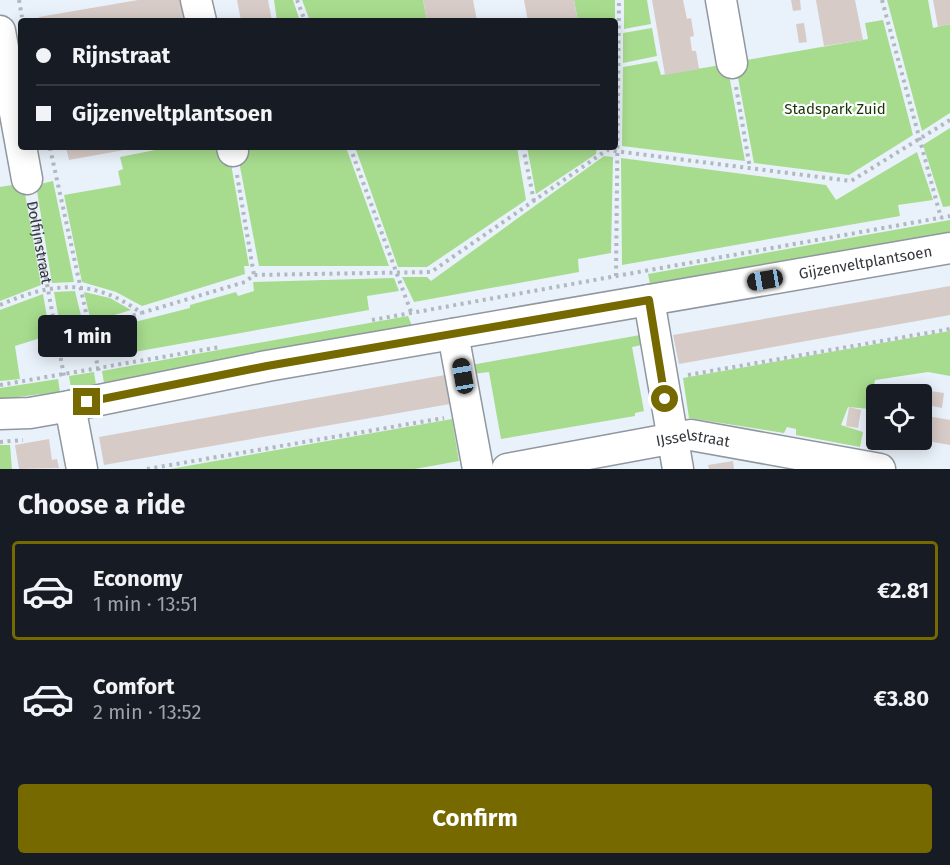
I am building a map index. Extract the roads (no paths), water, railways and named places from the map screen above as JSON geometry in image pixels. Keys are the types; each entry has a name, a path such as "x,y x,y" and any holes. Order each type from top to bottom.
{"street":[{"path":"196,0 200,18"},
{"path":"722,0 732,63"},
{"path":"0,31 4,82 18,141"},
{"path":"20,150 27,179"},
{"name":"Gijzenveltplantsoen","path":"0,414 70,406 267,366 950,248"},
{"path":"649,300 678,469"},
{"path":"453,334 470,414 478,469"},
{"path":"70,406 82,469"},
{"name":"IJsselstraat","path":"507,469 691,435 880,469"}],"park label":[{"name":"Stadspark Zuid","path":"835,109"}]}
